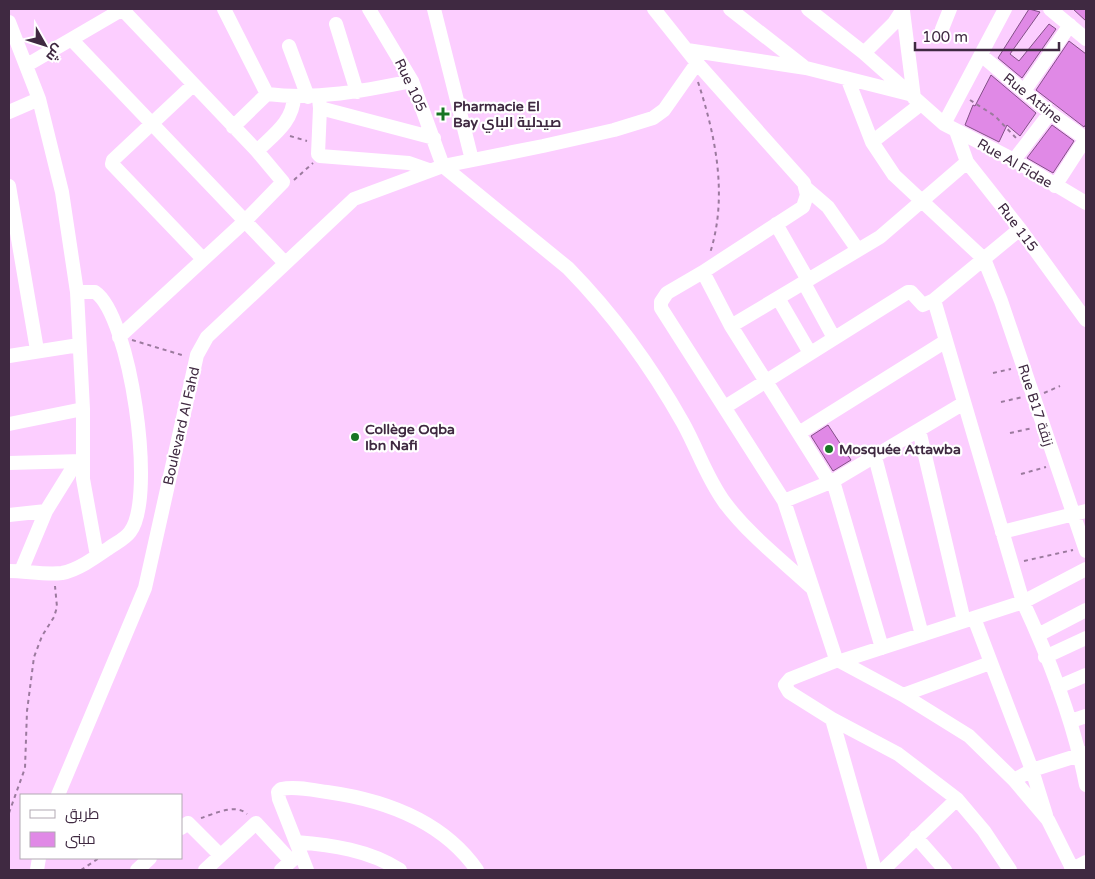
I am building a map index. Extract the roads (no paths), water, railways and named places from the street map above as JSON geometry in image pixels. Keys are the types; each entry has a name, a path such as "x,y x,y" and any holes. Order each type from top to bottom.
{"street":[{"name":"Rue 105","path":"369,9 412,81 434,138 436,168"},
{"path":"434,9 472,160"},
{"path":"654,9 686,50 695,67 806,188 828,206 858,250"},
{"path":"730,9 806,68"},
{"name":"Rue 115","path":"808,9 864,53 950,127 967,162 1020,229 1086,320"},
{"path":"942,29 950,9"},
{"path":"950,127 961,94 1005,9"},
{"path":"1050,9 1086,39"},
{"path":"27,65 72,40 118,10 234,127 282,179 283,183 244,222 118,336"},
{"path":"864,53 894,23 903,10"},
{"path":"903,10 915,98"},
{"path":"230,12 267,94"},
{"path":"9,22 39,99 62,192 77,292 83,409 79,461 97,556"},
{"path":"336,24 357,92"},
{"path":"1024,91 1070,25"},
{"path":"72,40 285,263"},
{"path":"289,46 310,100 319,150 436,168 536,242 583,284 638,350 684,425 701,463 726,504 753,533 812,588"},
{"path":"686,50 806,68 915,98"},
{"name":"Rue Attine","path":"981,55 1050,113 1086,139"},
{"name":"Boulevard Al Fahd","path":"58,794 144,588 197,359 200,349 208,337 348,202 364,193 436,168 614,130 653,118 664,110 695,67"},
{"path":"848,80 872,142 894,175 984,259"},
{"path":"257,151 291,116 310,100 412,81"},
{"path":"193,85 113,160 112,164 203,259"},
{"path":"234,127 267,94"},
{"path":"267,94 310,100 434,138"},
{"path":"872,142 915,98"},
{"path":"9,112 39,99"},
{"path":"1014,160 1050,113"},
{"name":"Rue Al Fidae","path":"950,127 1014,160 1054,186 1086,203"},
{"path":"1054,186 1086,139"},
{"path":"731,326 880,237 967,162"},
{"path":"9,186 13,244 36,350"},
{"path":"806,188 807,195 802,207 704,272 667,292 661,302 661,308 784,501 834,656 903,695 969,736 1014,780 1048,820"},
{"path":"776,224 834,338"},
{"path":"725,407 908,292 912,293 923,305 934,300 1020,229"},
{"name":"Rue B17 زنقة","path":"984,259 1001,301 1073,516 1086,549"},
{"path":"704,272 731,326 832,482 882,648"},
{"path":"77,292 91,291 101,296 111,311 135,396 140,430 141,484 136,520 131,532 97,556 75,568 53,574 15,571 46,511 79,461"},
{"path":"778,298 810,353"},
{"path":"934,300 1023,602 1038,635 1084,754 1086,785"},
{"path":"799,433 946,341"},
{"path":"9,356 36,350 80,345"},
{"path":"784,501 832,482 964,403"},
{"path":"9,424 83,409"},
{"path":"919,430 969,619 990,663 1032,770 1048,820 1072,870 1086,862"},
{"path":"875,456 922,635"},
{"path":"9,463 79,461"},
{"path":"9,515 46,511"},
{"path":"1002,532 1073,516 1086,511"},
{"path":"1010,870 984,830 957,799 898,754 832,719 789,692 785,685 790,678 840,660 1023,602 1086,569"},
{"path":"1038,635 1086,610"},
{"path":"1045,657 1086,638"},
{"path":"903,695 990,663"},
{"path":"1058,687 1086,675"},
{"path":"1071,721 1086,716"},
{"path":"832,719 876,870"},
{"path":"1014,780 1032,770 1084,754"},
{"path":"292,857 278,796 278,792 283,788 348,795 410,813 445,836 476,870"},
{"path":"883,870 957,799"},
{"path":"205,870 256,823 307,870"},
{"path":"184,826 220,855"},
{"path":"916,837 945,870"},
{"path":"292,857 350,850 379,859 400,870"},
{"path":"137,870 149,859"}],"place":[{"name":"Pharmacie El Bay صيدلية الباي","path":"443,114"},
{"name":"Collège Oqba Ibn Nafi","path":"355,437"},
{"name":"Mosquée Attawba","path":"829,449"}]}
